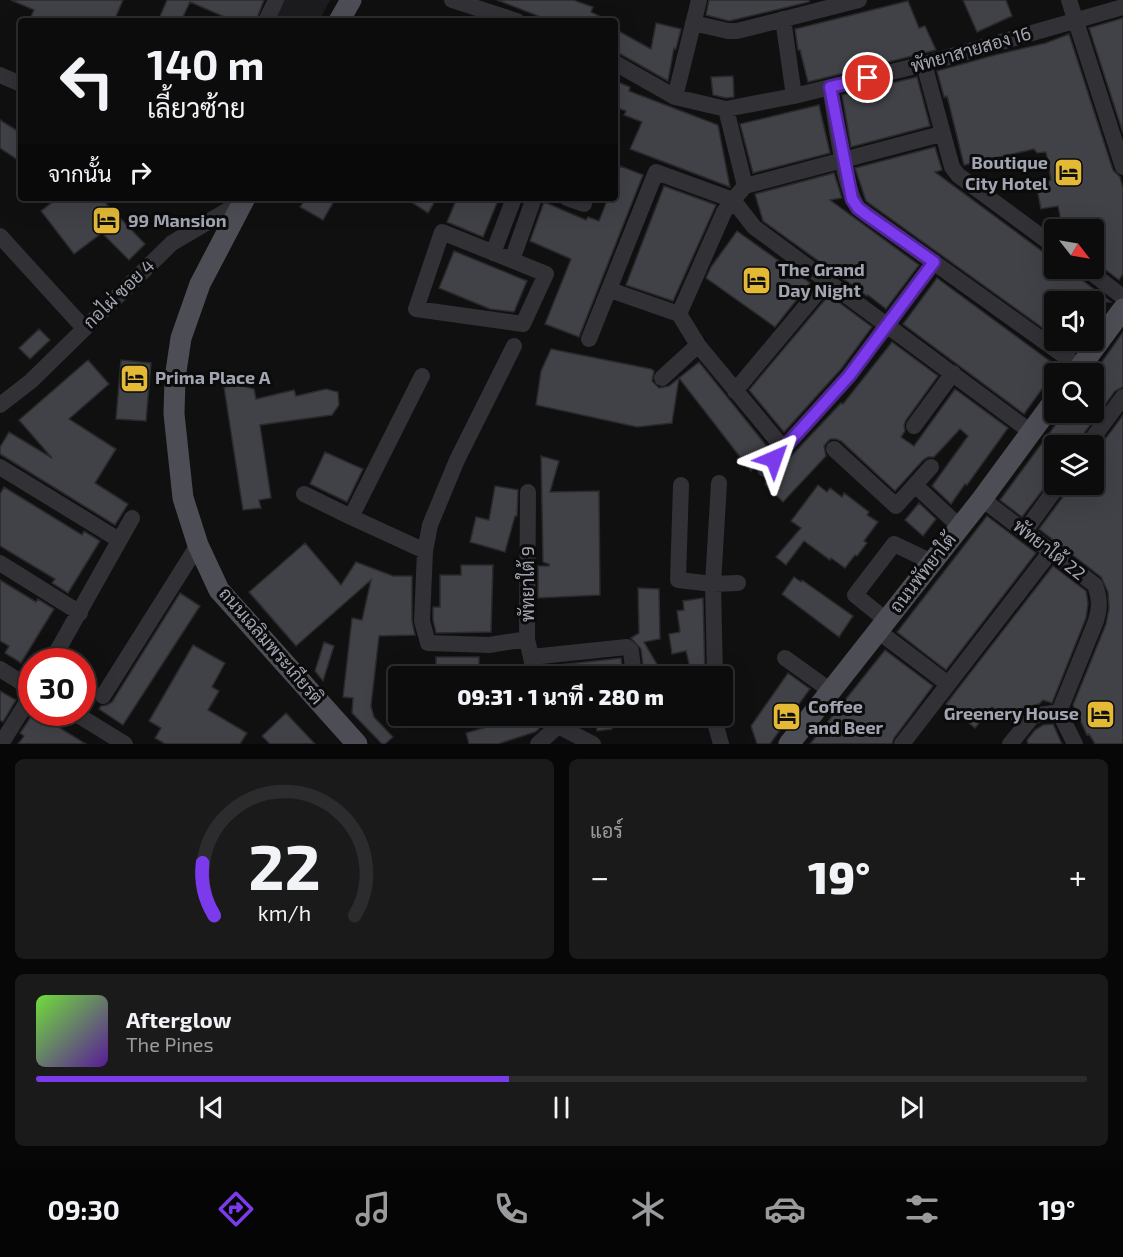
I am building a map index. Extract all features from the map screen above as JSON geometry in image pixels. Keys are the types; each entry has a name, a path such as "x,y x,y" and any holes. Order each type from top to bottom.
{"main road":[{"path":"341,18 351,0"},
{"name":"ถนนเฉลิมพระเกียรติ","path":"245,201 200,284 181,338 175,378 174,414 183,498 198,545 219,590 357,744"},
{"path":"1082,363 1123,309"},
{"name":"ถนนพัทยาใต้","path":"789,744 982,499 1044,414"}],"street":[{"path":"267,18 276,0"},
{"path":"452,0 502,18"},
{"path":"675,97 699,0"},
{"path":"693,23 728,32 859,0"},
{"path":"1069,0 1123,166"},
{"name":"พัทยาสายสอง 16","path":"618,65 675,97 726,109 794,96 924,64 1123,7"},
{"path":"783,19 794,96"},
{"path":"924,64 948,161 958,175 1044,239"},
{"path":"0,75 18,83"},
{"path":"830,87 852,199 858,208 1068,363"},
{"path":"726,109 745,186"},
{"path":"679,314 699,283 724,212 745,186 941,134"},
{"path":"589,339 656,172 734,200 754,227 1031,432"},
{"name":"กอไผ่ ซอย 4","path":"0,404 31,381 172,243 243,201"},
{"path":"494,253 513,201"},
{"path":"512,260 533,201"},
{"path":"576,201 585,204"},
{"path":"442,232 512,260 546,273 523,324 416,309 442,232"},
{"path":"0,236 84,328"},
{"path":"765,469 849,376 934,262"},
{"path":"1099,279 1123,297"},
{"path":"735,391 827,281"},
{"path":"610,290 679,314 698,345 784,448"},
{"path":"662,378 698,345"},
{"path":"514,346 457,460 430,525 425,551 422,621 428,643 489,645 527,639"},
{"path":"914,426 953,373"},
{"path":"351,518 422,376"},
{"path":"1095,435 1123,397"},
{"path":"834,448 896,506 931,467"},
{"path":"0,467 119,540"},
{"path":"715,666 713,584 719,483"},
{"path":"681,485 678,580 713,584 738,583"},
{"path":"915,485 960,527"},
{"name":"พัทยาใต้ 9","path":"528,492 527,639 537,657 536,666"},
{"path":"304,494 425,551"},
{"path":"1025,531 1051,495"},
{"name":"พัทยาใต้ 22","path":"982,499 1095,585 1099,596 1100,606 1096,621 1059,712"},
{"path":"59,648 132,518"},
{"path":"933,562 894,544 855,595 882,626 948,684"},
{"path":"103,696 198,545"},
{"path":"902,744 1051,551"},
{"path":"0,563 80,613"},
{"path":"541,666 537,657 627,647 631,651 633,666"},
{"path":"785,658 831,691"},
{"path":"0,669 18,680"},
{"path":"1010,744 1033,716 1044,712 1059,712 1075,744"},
{"path":"1,744 18,717"},
{"path":"88,726 101,738 125,744"},
{"path":"538,744 550,726"},
{"path":"562,726 593,744"},
{"path":"716,726 722,744"}],"shaded area":[{"path":"279,0 330,0 321,18 270,17"}],"building":[{"path":"11,0 123,0 115,18 30,18 34,10"},
{"path":"167,0 264,0 257,18 227,18 190,2 182,18 159,18"},
{"path":"497,0 573,0 593,7 591,12 603,18 543,18"},
{"path":"709,0 809,0 809,2 729,21 706,15"},
{"path":"963,0 1006,0 1012,16 977,32"},
{"path":"908,1 919,28 925,26 936,50 808,82 800,50 798,50 795,29"},
{"path":"1123,18 1123,133 1089,28"},
{"path":"656,23 681,29 676,49 674,48 668,81 618,53 618,31 651,49"},
{"path":"1069,34 1113,170 1120,177 1123,188 1123,274 1119,280 1104,269 1104,219 1061,219 1058,206 1041,209 1036,184 1051,180 1046,152 1037,153 1034,149 964,165 947,96 944,97 937,71 1046,43"},
{"path":"733,76 734,97 713,95 711,77"},
{"path":"917,77 930,126 851,147 842,95"},
{"path":"618,82 630,87 629,91 718,125 730,187 630,149 642,122 624,115 626,111 618,108"},
{"path":"819,105 830,153 753,173 740,124"},
{"path":"0,120 18,131 18,160 0,148"},
{"path":"935,147 942,170 935,172 1044,253 1044,279 1081,279 1096,291 1044,291 1044,329 866,201 855,168"},
{"path":"620,166 643,175 579,337 545,324 571,259 530,241 544,202 586,220 588,217 599,221 607,201 618,201"},
{"path":"834,173 842,198 830,200 919,265 886,309 763,221 755,194"},
{"path":"664,186 716,205 673,301 626,285"},
{"path":"54,201 104,201 145,244 129,260 102,233 74,254 41,211"},
{"path":"304,201 334,201 323,220 300,207"},
{"path":"410,201 435,201 428,213"},
{"path":"456,201 498,201 483,237 447,222"},
{"name":"The Grand Day Night","path":"737,231 810,283 775,327 706,278 711,267"},
{"path":"454,251 527,281 514,312 490,309 439,288"},
{"path":"937,278 1053,363 1044,363 1044,386 1024,414 903,324"},
{"path":"829,295 872,327 841,369 784,432 749,390"},
{"path":"39,329 50,340 30,359 19,348"},
{"path":"1123,332 1123,387 1115,391 1104,406 1104,363 1101,363"},
{"path":"892,342 938,376 906,420 905,431 901,437 914,446 955,389 1008,428 951,504 932,486 968,436 960,429 934,457 923,460 895,491 841,441 830,439 824,446 826,456 783,502 765,484 841,403 843,404"},
{"path":"551,349 651,369 654,371 652,381 659,388 669,386 679,378 672,423 637,427 536,405 541,371"},
{"path":"88,360 109,384 69,419 116,449 95,483 128,504 115,525 0,454 0,447 9,432 52,458 19,420"},
{"name":"Prima Place A","path":"121,360 151,363 146,421 116,419"},
{"path":"699,362 769,449 751,471 679,378"},
{"path":"239,385 254,389 256,399 294,390 296,396 326,389 338,392 339,405 332,415 260,425 271,498 259,500 261,508 243,510 224,387"},
{"path":"1123,415 1123,744 1095,744 1089,734 1087,735 1073,705 1106,624 1109,608 1108,592 1101,577 1039,529 1064,495 1104,495 1104,441"},
{"path":"1057,423 1091,423 1083,435 1048,435"},
{"path":"1044,440 1044,488 1022,517 1000,500"},
{"path":"325,452 363,469 347,502 310,484"},
{"path":"541,456 559,461 550,492 599,491 600,595 538,598 538,566 549,566 543,562"},
{"path":"818,485 827,492 830,488 842,497 844,493 869,512 867,515 878,522 864,541 867,543 845,568 804,541 786,565 776,557 801,528 791,521"},
{"path":"495,486 518,490 517,516 515,516 505,552 470,542 476,517 489,520"},
{"path":"4,487 82,535 84,531 100,541 68,593 52,583 55,579 0,546 0,494"},
{"path":"919,503 936,519 923,536 905,520"},
{"path":"987,516 1036,553 946,670 897,632"},
{"path":"305,543 341,585 356,562 393,576 412,576 412,621 415,635 379,636 371,706 374,717 393,737 385,744 382,744 352,713 353,698 343,697 352,618 362,620 371,580 296,646 249,592"},
{"path":"461,565 493,565 491,632 436,633 433,607 440,607 440,575 461,575"},
{"path":"1053,566 1086,591 1088,603 1086,618 1052,703 1043,700 1025,709 1013,723 992,707 975,728 946,704"},
{"path":"794,577 801,582 802,580 853,616 839,637 782,594"},
{"path":"0,580 36,602 38,599 54,609 30,648 18,648 18,661 5,653 9,646 0,641"},
{"path":"638,588 659,589 660,639 644,642 658,666 643,666 641,649 631,638 639,633"},
{"path":"180,593 200,606 123,725 99,709 112,702"},
{"path":"703,598 705,666 690,666 686,651 672,654 669,634 680,632 677,611 684,610 683,601"},
{"path":"324,642 334,646 323,681 315,671"},
{"path":"193,645 225,663 212,687 219,691 208,710 247,733 240,744 165,744 155,738 161,728 149,721"},
{"path":"885,650 933,686 894,738 892,744 810,744"},
{"path":"436,657 479,657 479,666 436,666"},
{"path":"621,658 622,666 550,666"},
{"path":"788,673 810,689 770,744 757,744 751,726"},
{"path":"0,691 16,700 3,722 0,720"},
{"path":"286,713 315,744 270,744 262,736"},
{"path":"1053,724 1062,744 1028,744 1027,740 1035,730 1043,725"},
{"path":"25,726 57,726 86,744 18,744 24,736 20,733"},
{"path":"490,726 538,726 539,729 498,744 469,744 466,733"},
{"path":"597,726 612,726 612,729 597,731"}],"place":[{"name":"Boutique City Hotel","path":"1069,173"},
{"name":"99 Mansion","path":"107,221"},
{"name":"The Grand Day Night","path":"757,280"},
{"name":"Prima Place A","path":"134,378"},
{"name":"Greenery House","path":"1100,714"},
{"name":"Coffee and Beer","path":"787,717"}],"route":[{"path":"774,459 849,376 934,262 867,215 852,199 830,87 868,78"}]}
